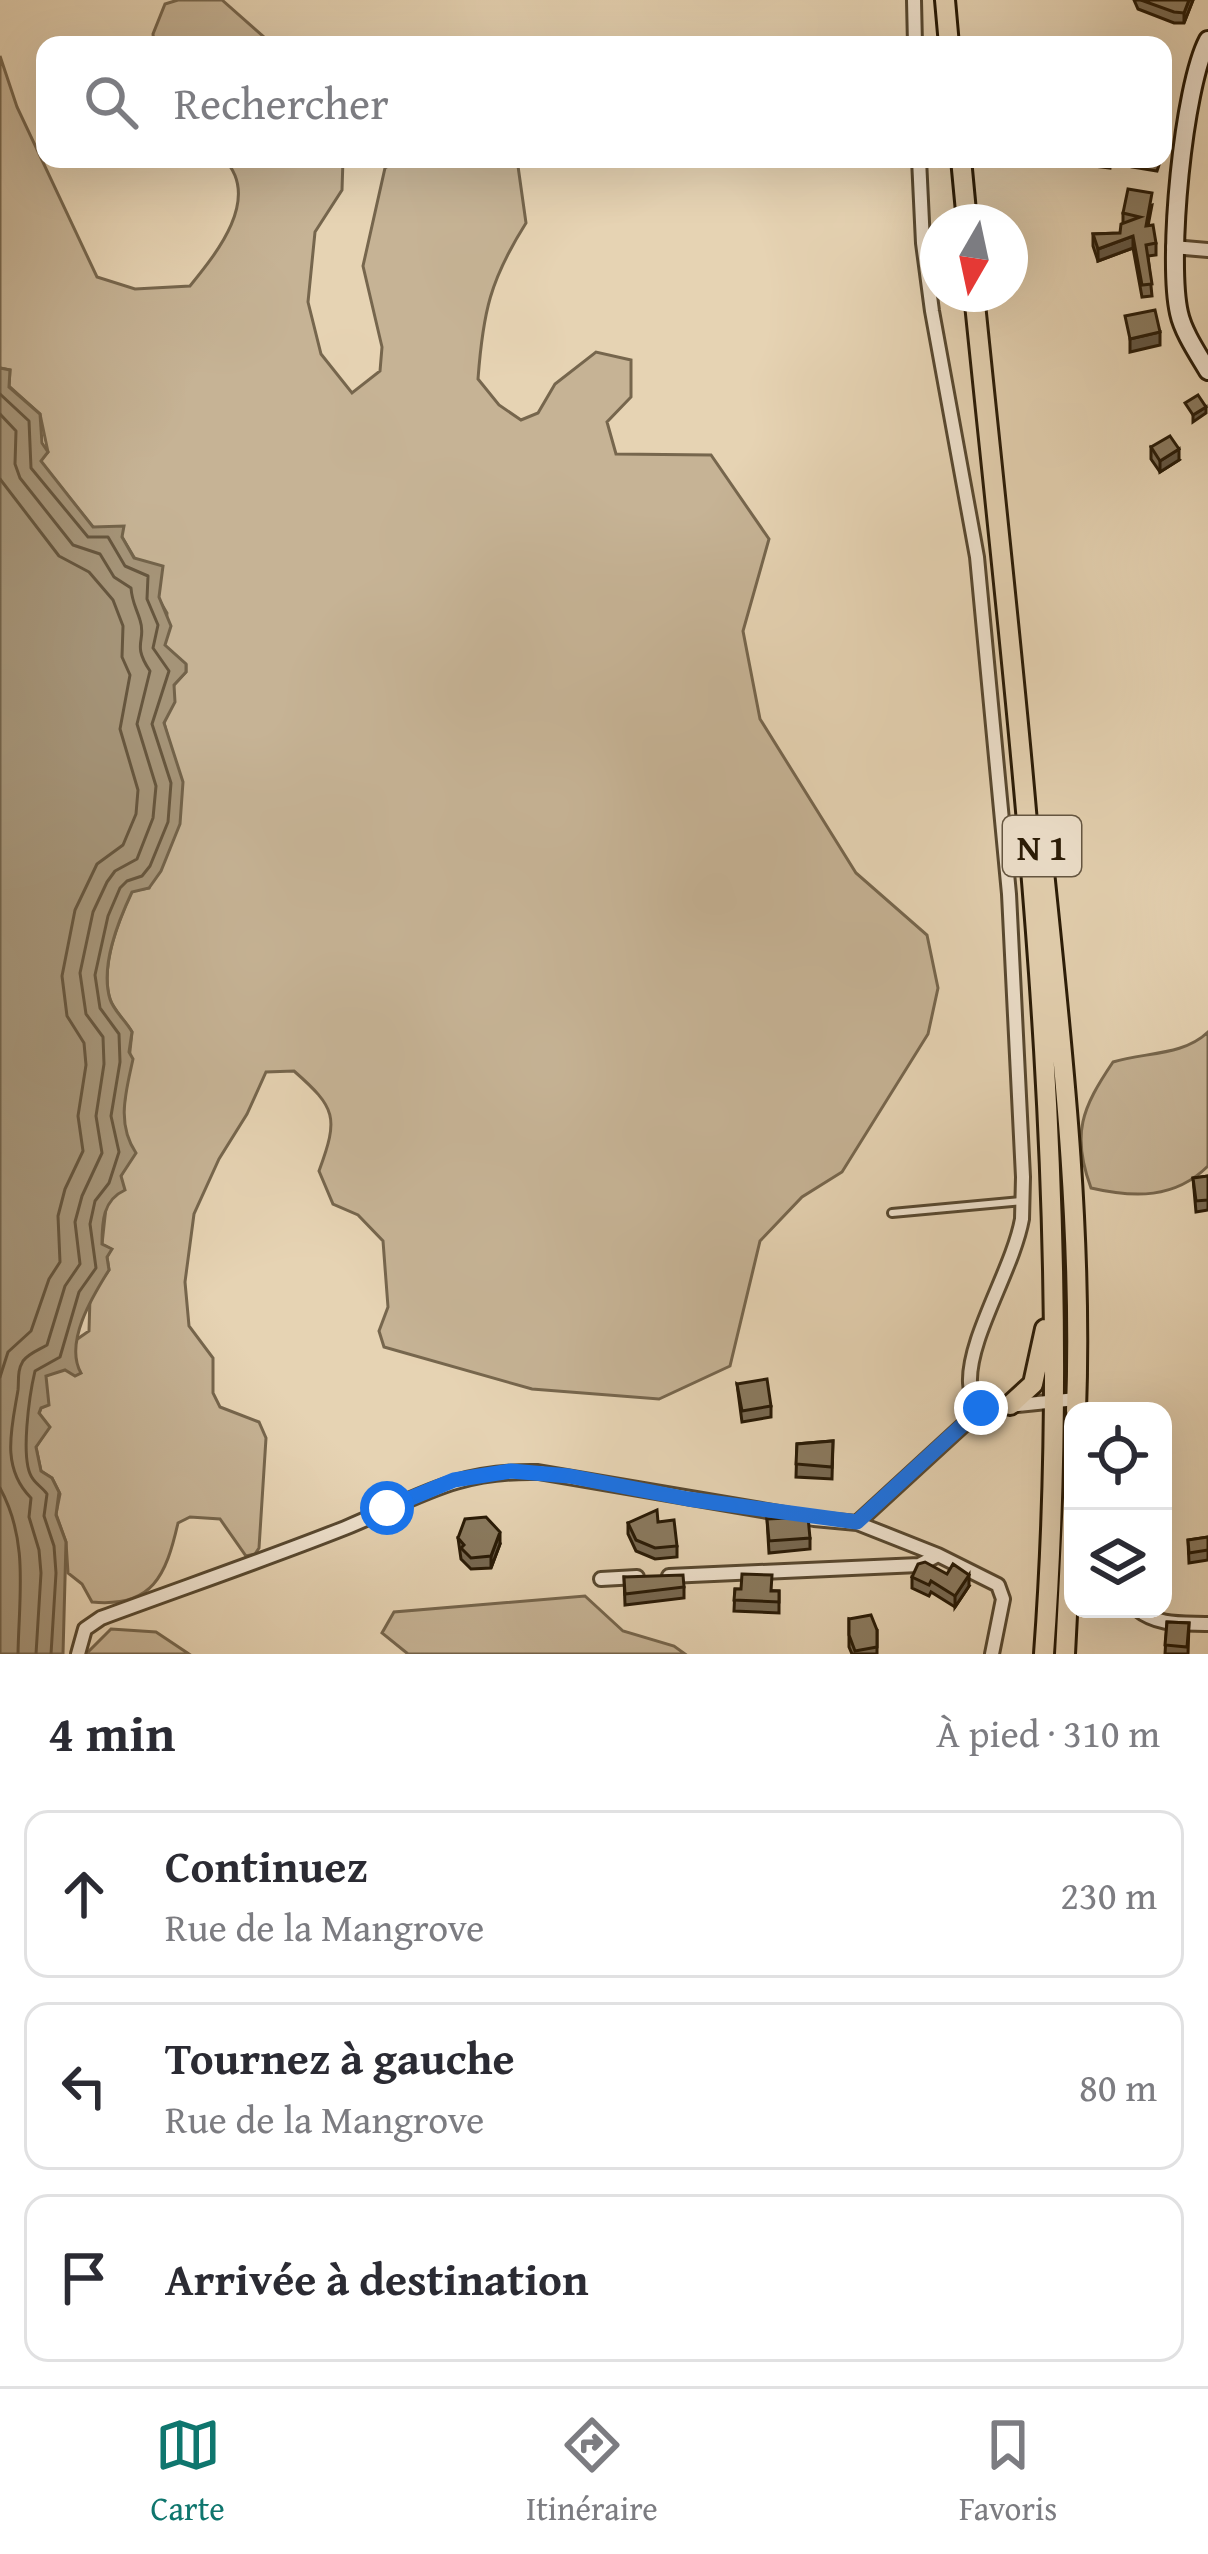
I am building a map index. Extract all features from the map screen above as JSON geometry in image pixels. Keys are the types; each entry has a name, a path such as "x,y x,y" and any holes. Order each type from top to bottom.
{"main road":[{"path":"945,0 948,36"},
{"path":"958,0 961,36"},
{"path":"1208,40 1195,76 1172,247 1179,317 1208,370"},
{"path":"962,168 965,204"},
{"path":"973,168 976,204"},
{"name":"N 1","path":"976,312 1025,793 1045,1044 1063,1403"},
{"name":"N 1","path":"987,312 1064,1070 1063,1403 1056,1436 1044,1654"},
{"path":"1010,1405 1028,1393 1039,1370 1053,1229"},
{"path":"1010,1405 1040,1412 1056,1436"},
{"path":"1065,1654 1072,1510"}],"street":[{"path":"914,0 915,36"},
{"path":"919,168 922,243 932,311 977,557 1009,894 1022,1201 1016,1251 976,1349 970,1376 972,1394 981,1408"},
{"path":"1172,247 1208,250"},
{"path":"857,1522 981,1408 1063,1403"},
{"path":"78,1654 85,1629 101,1618 349,1526 429,1488 511,1471 857,1522 998,1585 1003,1598 992,1654"},
{"path":"602,1579 919,1565 938,1555"},
{"path":"1150,1618 1208,1624"}],"lane":[{"path":"892,1213 1022,1201"}],"shaded area":[{"path":"222,0 263,36 153,36 165,4"},
{"path":"0,56 36,147 36,168 46,168 97,277 135,289 190,286 222,242 237,208 238,191 231,168 343,168 342,190 315,232 308,302 321,354 352,393 380,371 382,347 363,266 385,168 518,168 526,223 490,297 478,379 499,405 521,420 538,413 555,384 596,352 631,360 631,397 607,422 616,454 711,455 769,539 743,631 760,719 856,873 927,935 938,988 928,1034 842,1172 802,1197 760,1241 730,1366 659,1399 532,1389 384,1347 379,1331 388,1307 383,1241 358,1215 333,1204 319,1171 331,1125 326,1105 294,1071 266,1072 194,1214 185,1282 189,1326 213,1358 213,1393 220,1407 259,1422 266,1438 259,1548 246,1556 220,1519 190,1517 178,1523 168,1558 153,1584 129,1600 113,1602 92,1602 82,1584 68,1573 66,1542 56,1514 60,1494 52,1478 41,1471 36,1447 49,1427 39,1414 48,1404 45,1376 67,1364 76,1340 89,1331 90,1297 109,1270 111,1249 102,1244 106,1207 130,1157 123,1116 132,1032 110,999 107,972 116,930 132,891 149,888 172,752 164,723 174,685 186,672 186,665 164,645 167,613 122,537 93,527 40,461 48,452 40,414 9,386 10,370 0,368"},
{"path":"1208,1032 1208,1166 1182,1185 1153,1193 1091,1188 1082,1152 1083,1122 1113,1062 1175,1049"},
{"path":"585,1596 623,1631 674,1646 685,1654 408,1654 382,1633 394,1612"},
{"path":"111,1629 156,1632 189,1654 86,1654"}],"water":[{"path":"0,368 10,370 9,387 40,414 42,443 48,452 41,461 93,527 124,526 122,537 134,558 163,566 159,597 171,626 165,645 186,664 186,672 174,685 175,702 164,723 183,782 180,824 149,888 132,892 116,930 107,973 112,1003 132,1032 124,1119 136,1153 121,1176 125,1190 105,1212 102,1244 112,1249 107,1257 109,1270 78,1334 81,1373 75,1376 65,1370 46,1376 49,1405 39,1413 50,1427 36,1447 41,1471 52,1478 59,1492 56,1515 66,1542 63,1654 0,1654"}],"building":[{"path":"1141,0 1189,0 1184,13"},
{"path":"1128,189 1152,193 1146,226 1153,225 1156,243 1146,245 1152,284 1142,285 1133,236 1098,249 1093,234 1120,233 1121,224 1140,217 1123,213"},
{"path":"1155,310 1160,332 1130,339 1125,316"},
{"path":"1198,395 1206,407 1193,415 1185,403"},
{"path":"1170,436 1179,449 1160,461 1151,447"},
{"path":"1208,1176 1208,1200 1196,1201 1193,1178"},
{"path":"767,1379 771,1406 742,1411 737,1384"},
{"path":"833,1441 832,1467 796,1464 797,1444"},
{"path":"657,1510 658,1522 674,1520 677,1546 655,1548 636,1540 628,1523"},
{"path":"486,1517 500,1532 491,1556 471,1558 458,1538 465,1519"},
{"path":"808,1517 810,1538 769,1541 767,1519"},
{"path":"1208,1537 1208,1550 1189,1553 1188,1540"},
{"path":"925,1562 947,1574 953,1564 969,1575 955,1596 931,1581 929,1585 912,1577 918,1564"},
{"path":"742,1574 772,1575 771,1591 779,1591 779,1602 734,1600"},
{"path":"683,1575 684,1587 625,1594 624,1577"},
{"path":"871,1615 877,1647 855,1651 849,1619"},
{"path":"1167,1622 1189,1623 1187,1647 1165,1645"}],"route":[{"path":"387,1508 454,1480 511,1471 857,1522 981,1408"}]}
